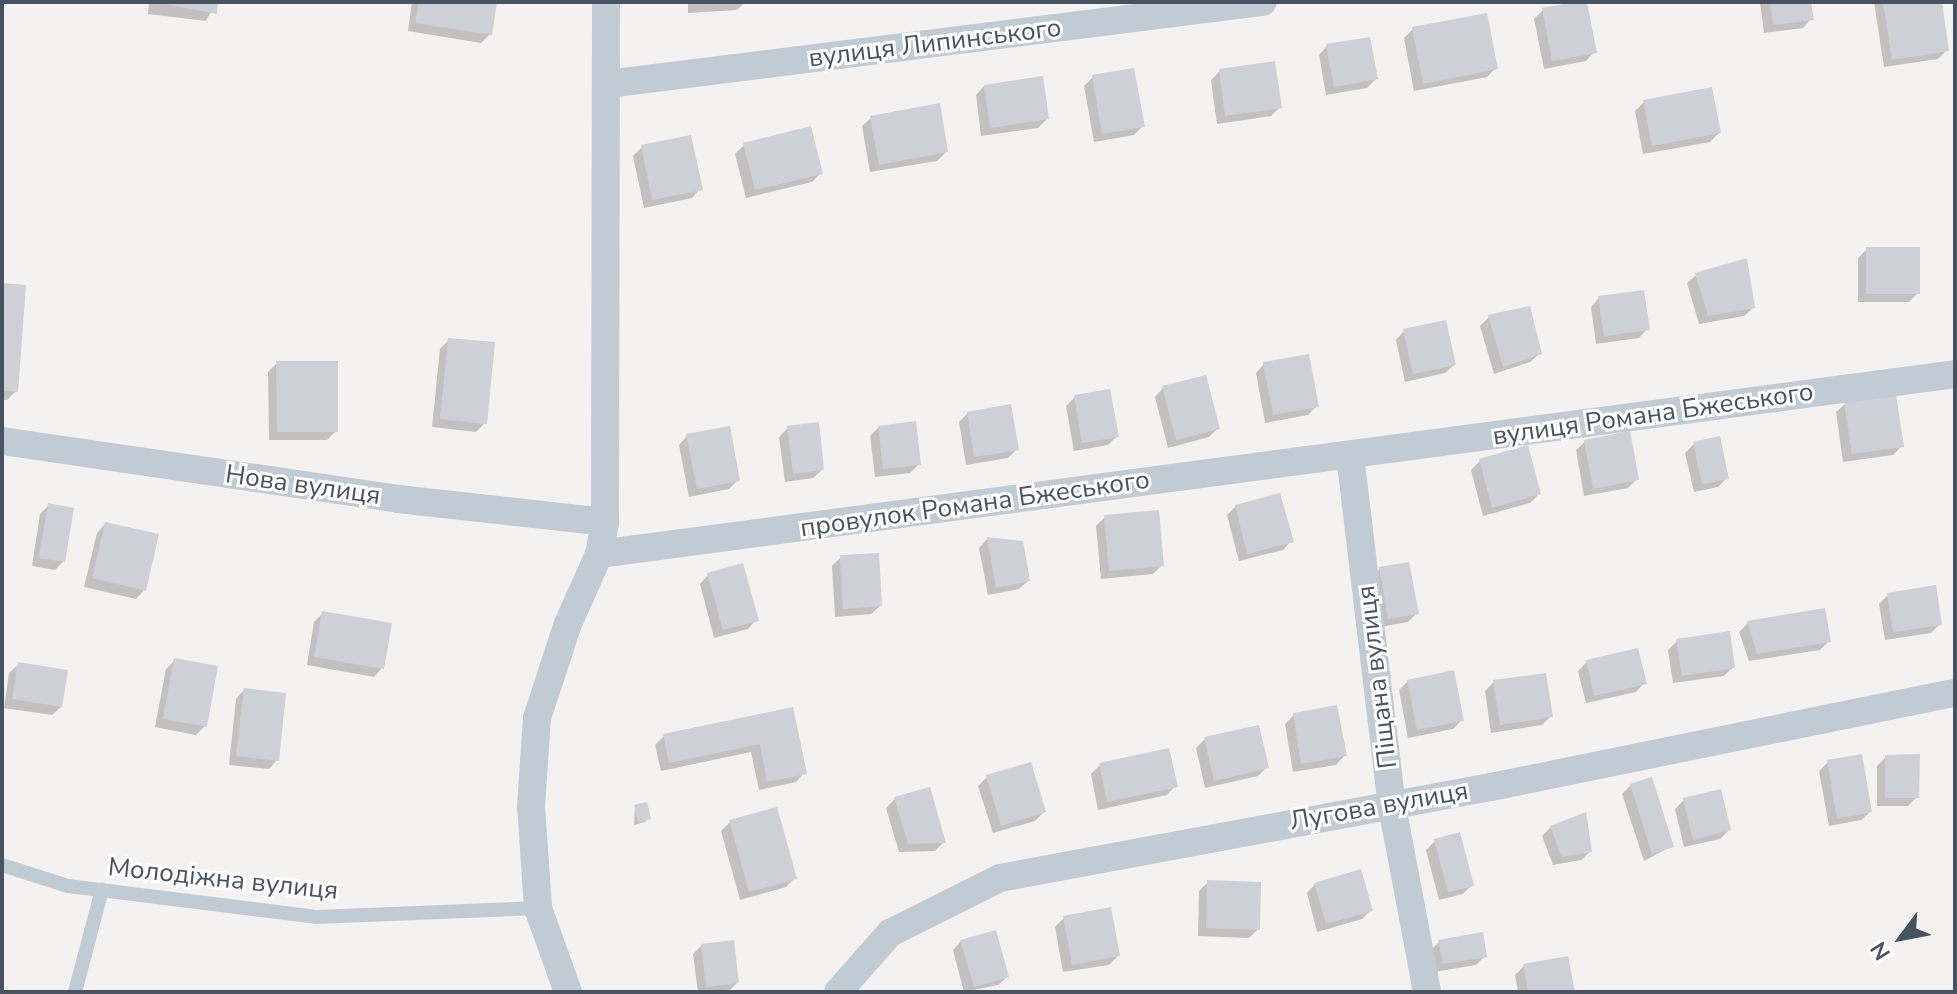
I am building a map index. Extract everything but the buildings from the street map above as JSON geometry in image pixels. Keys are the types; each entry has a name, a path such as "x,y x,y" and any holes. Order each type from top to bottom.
{"street":[{"path":"568,992 538,908 531,806 537,718 567,626 599,554 605,522 606,2"},
{"name":"вулиця Липинського","path":"607,84 1263,2"},
{"name":"вулиця Романа Бжеського","path":"1350,455 1955,374"},
{"name":"Нова вулиця","path":"2,441 398,499 605,522"},
{"name":"провулок Романа Бжеського","path":"599,554 1350,455"},
{"name":"Піщана вулиця","path":"1350,455 1391,801 1427,992"},
{"name":"Лугова вулиця","path":"845,991 890,933 1000,878 1391,801 1491,787 1955,693"}],"lane":[{"name":"Молодіжна вулиця","path":"2,865 68,886 316,917 538,908"},
{"path":"75,992 102,890"}]}
